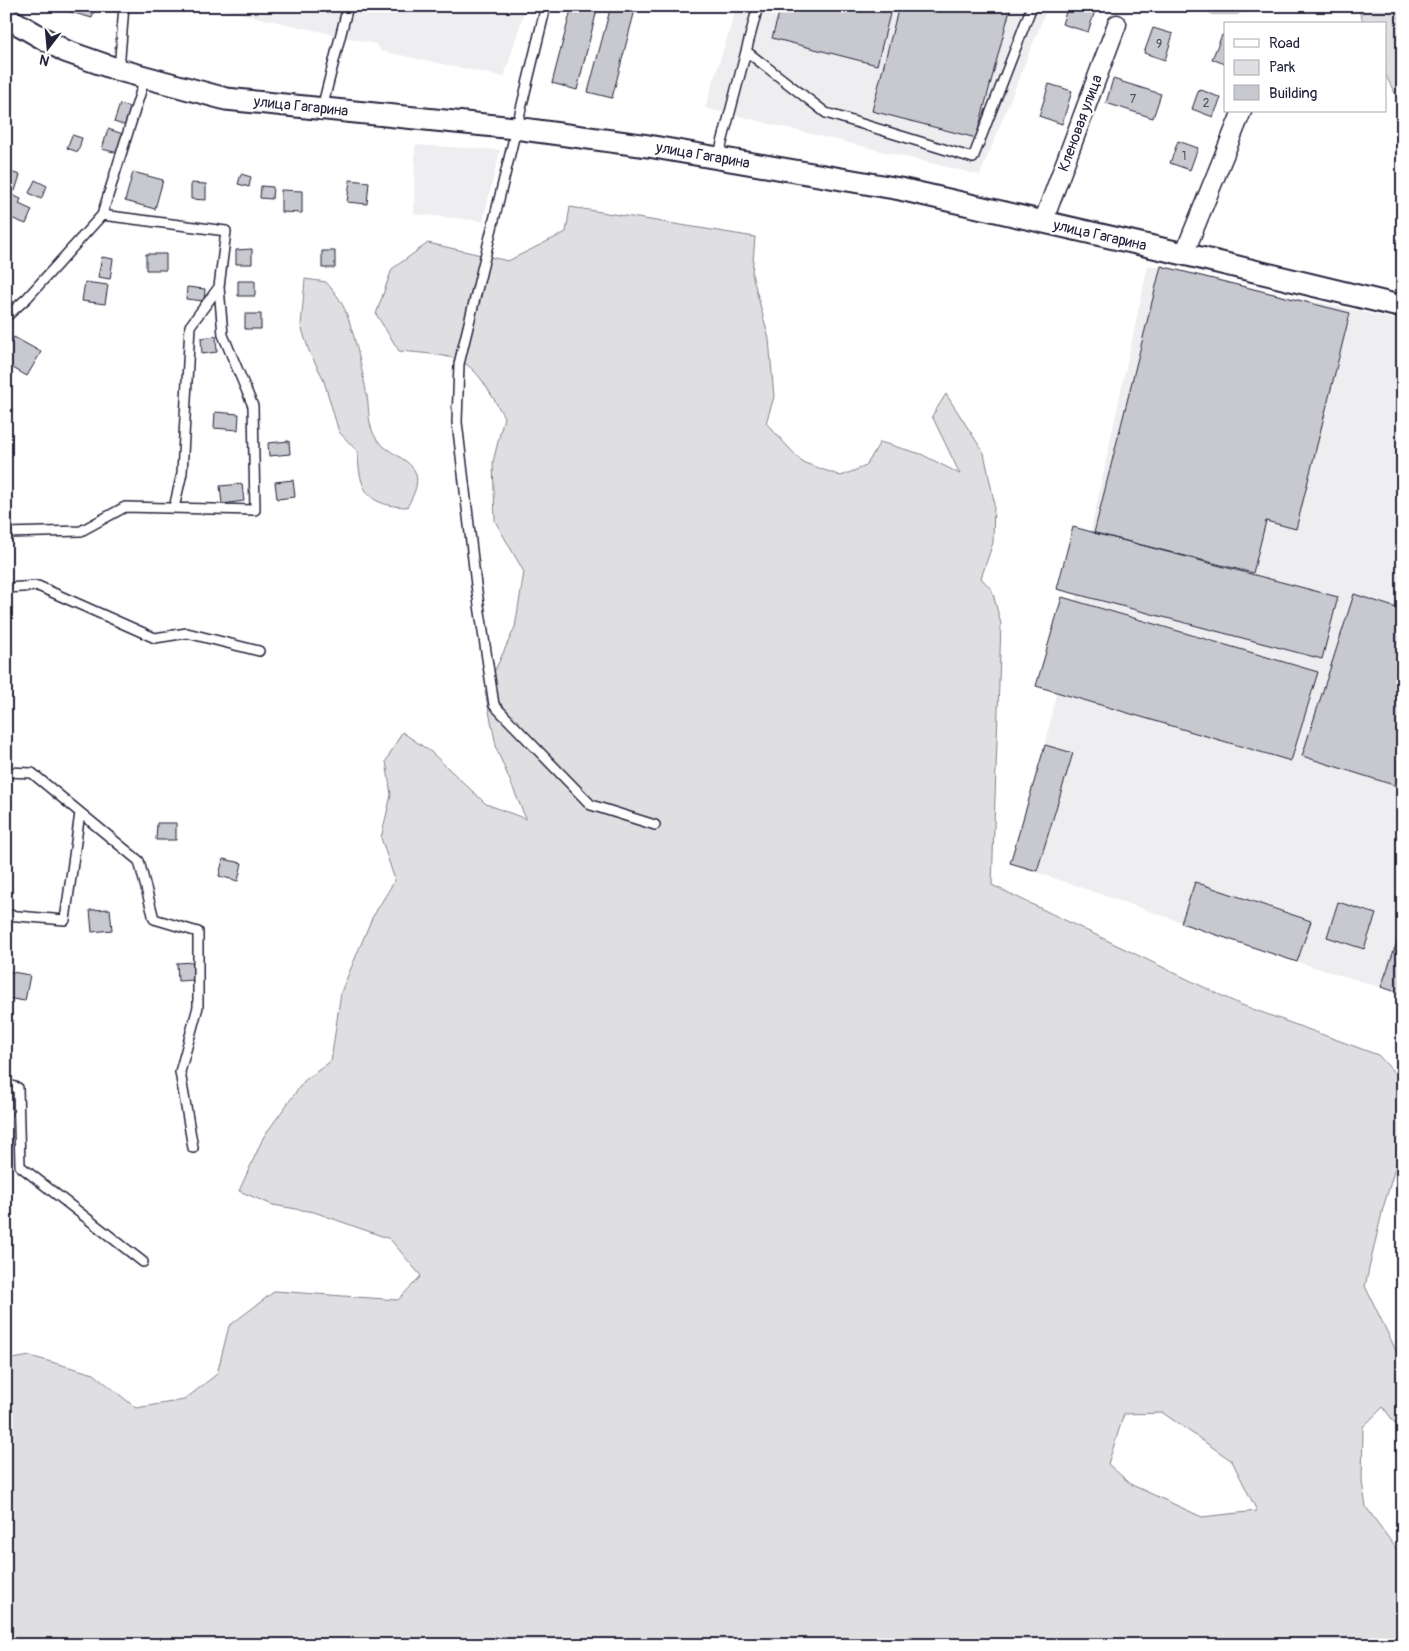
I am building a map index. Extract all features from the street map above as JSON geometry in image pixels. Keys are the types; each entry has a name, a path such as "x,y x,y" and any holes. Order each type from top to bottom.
{"street":[{"name":"улица Гагарина","path":"6,17 65,50 118,70 226,99 515,128 718,158 900,189 1184,254 1403,307"},
{"name":"Кленовая улица","path":"1044,222 1117,24"},
{"path":"1184,254 1242,112"}],"lane":[{"path":"118,70 124,6"},
{"path":"322,108 348,6"},
{"path":"546,6 515,128 459,374 458,422 476,585 494,705 591,805 656,825"},
{"path":"718,158 758,6"},
{"path":"746,51 826,113 973,158 1032,6"},
{"path":"6,316 27,298 102,215 145,78"},
{"path":"6,533 81,531 125,507 255,510 253,406 222,335 219,287 226,231 102,215"},
{"path":"174,508 182,473 190,326 219,287"},
{"path":"6,588 38,586 155,638 187,633 259,651"},
{"path":"6,772 32,773 140,861 154,919 198,932 198,1007 180,1072 194,1148"},
{"path":"6,915 65,920 80,813"},
{"path":"6,1084 18,1088 20,1166 143,1262"}],"shaded area":[{"path":"207,6 526,6 504,77 381,51 376,44"},
{"path":"737,6 1048,6 980,175 705,108"},
{"path":"415,145 500,150 483,221 414,214"},
{"path":"1148,265 1403,321 1403,994 1297,962 1010,863 1045,745"}],"green space":[{"path":"1203,6 1249,6 1238,14 1211,14"},
{"path":"1357,6 1403,6 1403,109 1386,76 1386,22 1363,22"},
{"path":"570,207 755,237 752,274 769,339 774,397 766,423 802,462 841,476 866,466 880,442 921,454 960,474 932,416 946,394 984,453 994,501 993,543 981,578 992,590 1001,624 992,885 1239,1004 1378,1055 1403,1082 1403,1142 1383,1208 1365,1286 1403,1365 1403,1434 1383,1407 1363,1427 1362,1482 1366,1507 1403,1558 1403,1645 6,1645 6,1360 30,1356 94,1374 136,1408 184,1400 217,1374 229,1326 275,1291 398,1300 421,1276 390,1239 314,1212 273,1205 239,1191 264,1136 304,1081 331,1061 341,992 372,918 395,880 381,838 391,795 386,761 402,732 431,752 486,804 526,819 497,750 485,692 515,627 524,572 495,521 493,462 504,417 483,382 465,363 440,355 399,351 376,314 392,269 428,243 508,261 566,232","holes":["1163,1413 1232,1461 1257,1511 1202,1517 1132,1485 1108,1464 1124,1414"]},
{"path":"305,279 326,282 345,309 360,360 372,430 378,441 413,468 417,477 415,490 407,507 393,506 374,499 363,486 360,476 358,452 339,432 323,378 309,351 301,326"}],"building":[{"path":"68,6 95,6 92,18 67,11"},
{"path":"572,6 598,6 577,90 552,83"},
{"path":"611,6 636,6 612,98 588,92"},
{"path":"781,6 892,6 877,65 772,38"},
{"path":"899,6 1011,6 976,138 872,111"},
{"path":"1068,6 1096,8 1088,32 1062,24"},
{"path":"1153,28 1173,34 1165,60 1144,53"},
{"path":"1222,35 1224,36 1224,64 1212,59"},
{"path":"1113,79 1161,94 1153,118 1106,103"},
{"path":"1049,84 1072,91 1062,124 1039,116"},
{"path":"1199,89 1221,98 1213,117 1192,109"},
{"path":"120,104 133,108 127,126 114,122"},
{"path":"108,129 123,134 118,153 102,149"},
{"path":"72,135 82,138 78,152 67,148"},
{"path":"1178,141 1198,148 1190,170 1170,163"},
{"path":"10,172 20,175 15,191 6,188"},
{"path":"133,172 163,180 155,209 125,201"},
{"path":"241,174 251,177 249,187 238,184"},
{"path":"35,180 47,186 41,199 29,193"},
{"path":"350,180 369,182 367,204 347,202"},
{"path":"191,183 206,184 206,200 191,199"},
{"path":"261,186 273,187 272,199 260,198"},
{"path":"281,190 302,191 302,213 281,212"},
{"path":"8,193 21,199 19,204 32,210 26,224 6,216"},
{"path":"252,249 252,264 236,264 236,250"},
{"path":"322,251 335,251 335,268 322,268"},
{"path":"146,254 166,254 166,270 146,270"},
{"path":"102,257 113,259 110,279 98,277"},
{"path":"1161,266 1350,313 1296,529 1266,521 1253,573 1094,533"},
{"path":"238,281 255,281 255,296 238,296"},
{"path":"85,282 108,285 105,304 82,301"},
{"path":"187,287 205,289 204,301 186,299"},
{"path":"245,314 261,314 261,329 245,329"},
{"path":"216,336 217,352 202,354 201,338"},
{"path":"14,337 41,352 27,376 6,364 6,351"},
{"path":"215,412 239,414 238,430 214,428"},
{"path":"289,441 290,454 269,456 268,443"},
{"path":"293,480 295,497 277,499 275,482"},
{"path":"242,484 244,501 222,504 220,486"},
{"path":"1073,527 1338,597 1322,659 1057,589"},
{"path":"1354,594 1403,610 1403,788 1302,756"},
{"path":"1062,597 1318,672 1291,761 1036,686"},
{"path":"1045,745 1073,753 1037,871 1010,863"},
{"path":"157,823 176,823 176,840 156,840"},
{"path":"223,859 242,863 238,881 219,876"},
{"path":"1195,882 1311,921 1297,962 1181,923"},
{"path":"1338,902 1376,914 1364,949 1327,937"},
{"path":"110,909 112,930 92,932 90,910"},
{"path":"1403,925 1403,994 1381,987"},
{"path":"194,962 195,980 178,981 177,963"},
{"path":"6,971 30,975 25,1001 6,998"}]}
